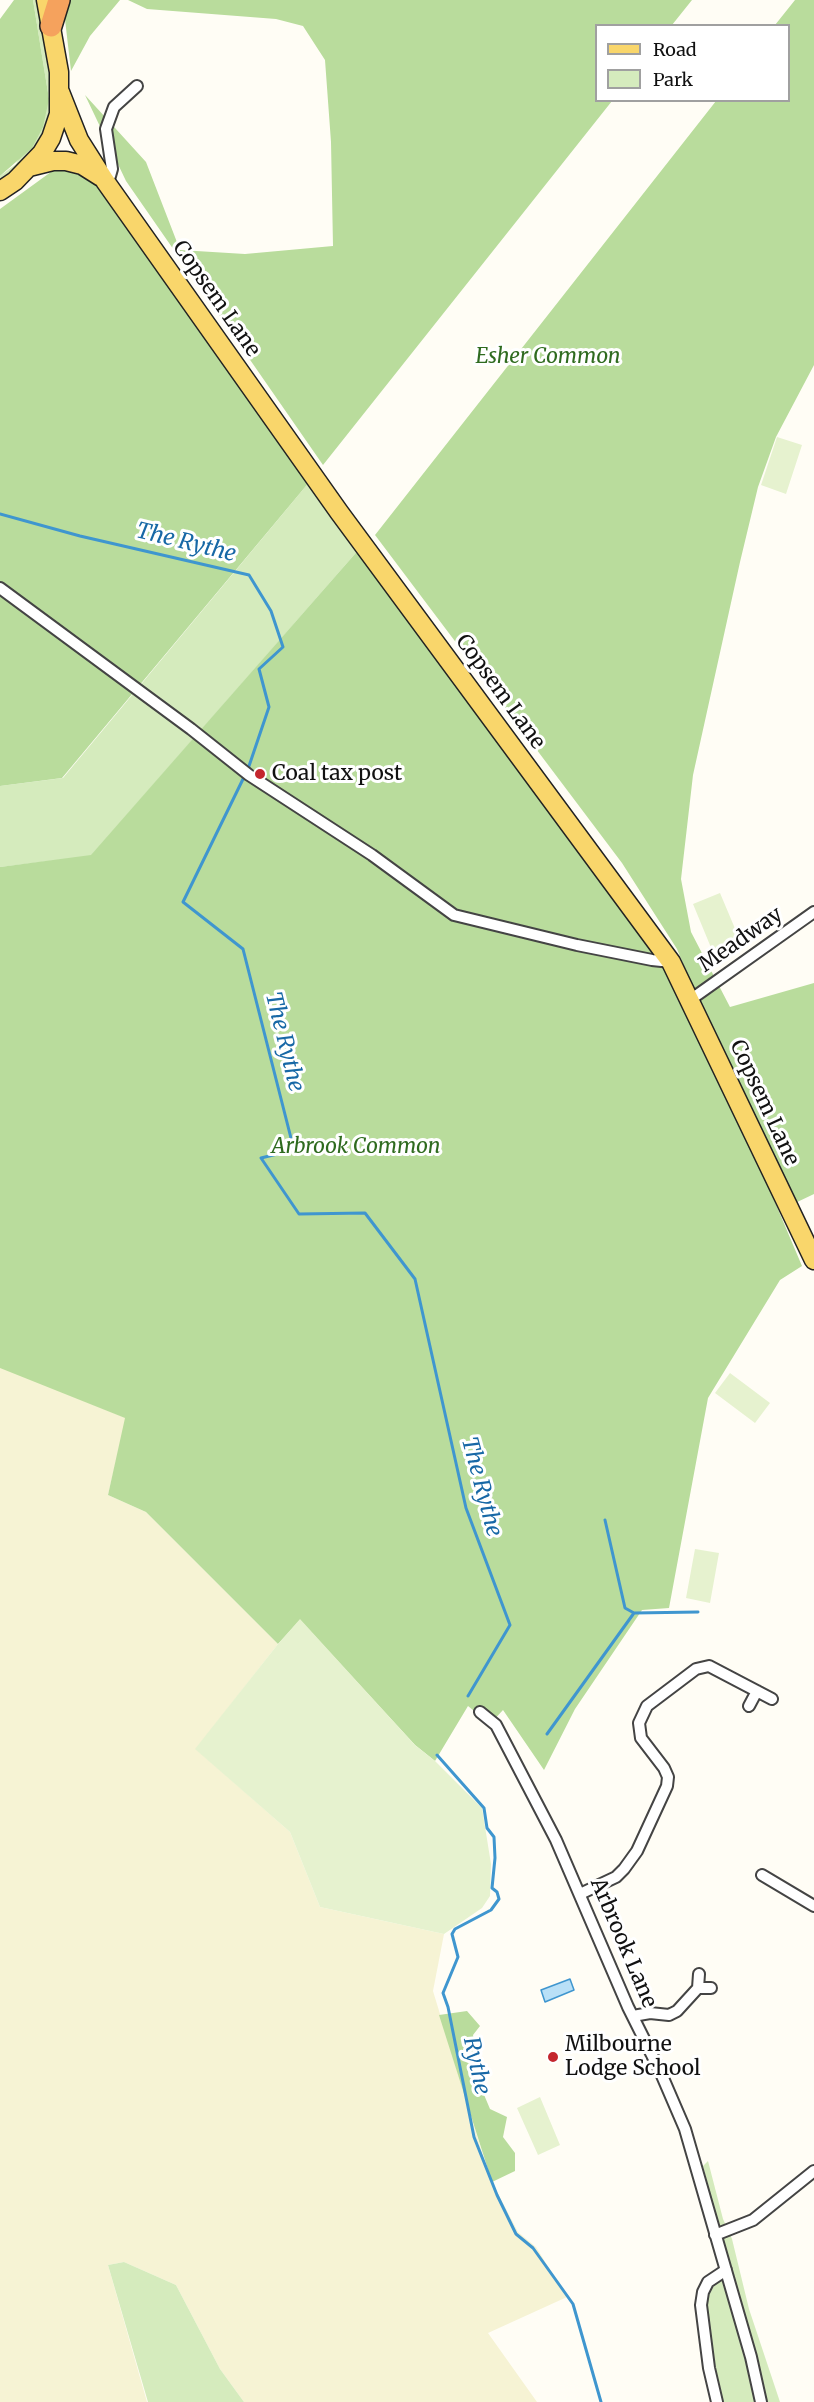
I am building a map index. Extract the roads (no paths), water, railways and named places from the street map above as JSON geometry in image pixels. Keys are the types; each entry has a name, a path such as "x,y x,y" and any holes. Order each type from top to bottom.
{"highway":[{"path":"51,26 59,0"}],"main road":[{"path":"0,191 15,181 42,153 56,125 60,92 59,72 46,0"},
{"name":"Copsem Lane","path":"60,92 79,140 104,180 339,512 671,962 814,1260"},
{"name":"Copsem Lane","path":"29,167 53,160 66,161 82,165 104,180"}],"street":[{"path":"104,180 112,169 106,129 114,107 136,86"},
{"path":"0,588 169,712 245,772 372,855 454,915 577,945 671,962"},
{"name":"Meadway","path":"690,1000 814,912"},
{"path":"580,1894 616,1876 624,1869 636,1851 667,1786 668,1777 664,1768 641,1738 639,1723 647,1707 702,1666 709,1666 724,1672 772,1699"},
{"path":"749,1706 757,1690"},
{"name":"Arbrook Lane","path":"480,1712 496,1725 556,1840 685,2129 751,2357 761,2402"},
{"path":"762,1875 814,1906"},
{"path":"633,2016 650,2013 669,2015 677,2011 698,1988 699,1974"},
{"path":"698,1988 711,1988"},
{"path":"715,2235 753,2220 814,2171"},
{"path":"717,2402 709,2368 701,2305 703,2292 708,2282 712,2277 726,2270"}],"water":[{"path":"570,1979 574,1990 545,2002 541,1990"}],"waterway":[{"name":"The Rythe","path":"0,514 80,536 249,575 271,611 283,647 259,669 269,707 248,769"},
{"name":"The Rythe","path":"245,775 183,902 243,949 294,1150 261,1158 299,1214 365,1213 415,1279 466,1508 510,1625 468,1696"},
{"path":"605,1520 625,1608 634,1613 698,1612"},
{"path":"547,1734 634,1613"},
{"name":"Rythe","path":"437,1755 484,1808 487,1828 494,1837 495,1858 492,1888 497,1892 499,1899 491,1910 455,1929 452,1934 458,1957 443,1993 448,2007 474,2137 497,2195 516,2234 533,2248 573,2304 601,2402"}],"place":[{"name":"Coal tax post","path":"260,774"},
{"name":"Milbourne Lodge School","path":"553,2057"}],"park label":[{"name":"Esher Common","path":"548,357"},
{"name":"Arbrook Common","path":"356,1147"}]}
